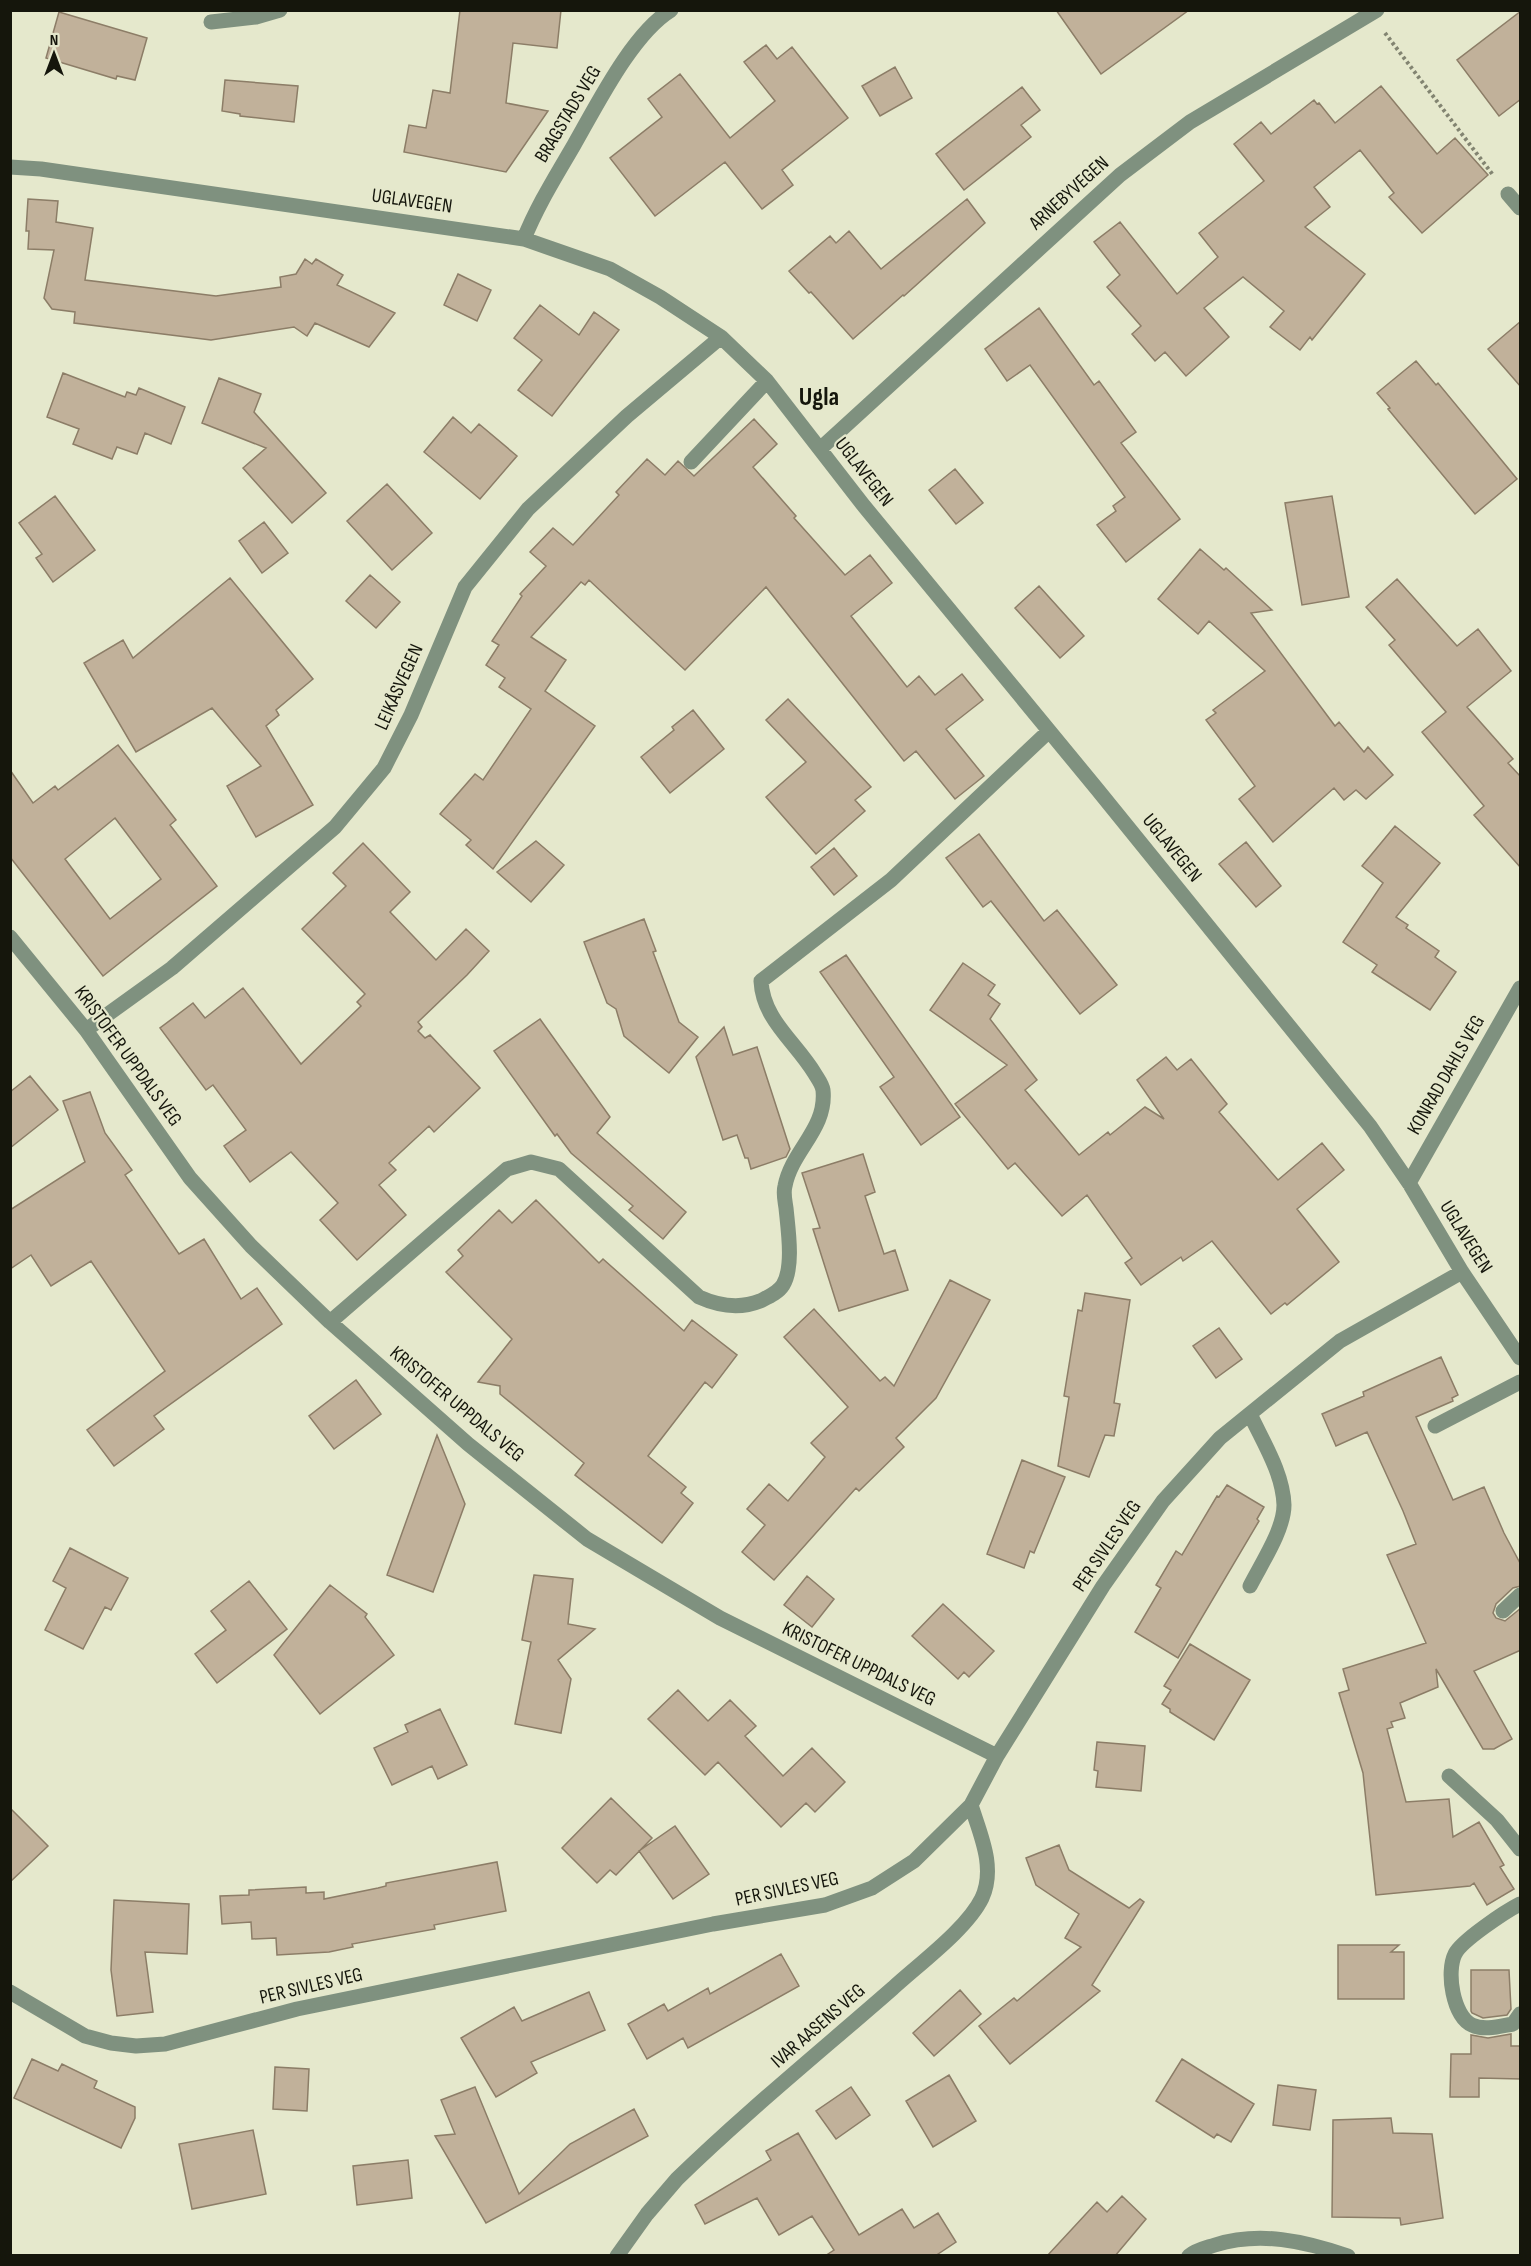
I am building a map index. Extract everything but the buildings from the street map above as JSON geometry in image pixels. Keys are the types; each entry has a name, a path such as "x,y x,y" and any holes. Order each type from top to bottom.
{"street":[{"path":"211,22 256,17 280,10"},
{"name":"ARNEBYVEGEN","path":"820,449 1120,175 1190,122 1374,12"},
{"name":"BRAGSTADS VEG","path":"524,239 533,216 596,107 636,42 661,13"},
{"name":"UGLAVEGEN","path":"10,167 41,169 524,239 610,269 660,297 721,337 767,381 864,506 1370,1126 1409,1183 1462,1272 1521,1358"},
{"path":"1508,194 1521,208"},
{"name":"LEIKÅSVEGEN","path":"86,1030 172,968 342,820 384,768 411,715 465,587 528,509 627,416 721,337"},
{"path":"691,462 767,381"},
{"path":"330,1322 507,1168 531,1162 559,1169 699,1297 714,1304 751,1305 771,1296 783,1285 788,1266 789,1238 784,1188 788,1174 822,1114 823,1088 809,1064 767,1010 762,996 761,981 891,880 1049,731"},
{"name":"KRISTOFER UPPDALS VEG","path":"10,937 86,1030 190,1178 251,1246 330,1322 468,1444 587,1539 720,1618 997,1756"},
{"name":"KONRAD DAHLS VEG","path":"1409,1183 1521,988"},
{"name":"PER SIVLES VEG","path":"10,1992 85,2036 111,2043 136,2046 165,2044 297,2009 702,1927 825,1905 861,1893 914,1861 970,1805 997,1756 1103,1586 1163,1502 1220,1438 1340,1341 1462,1272"},
{"path":"1435,1426 1521,1382"},
{"path":"1250,1414 1278,1475 1284,1506 1279,1530 1250,1586"},
{"path":"1503,1611 1521,1595"},
{"path":"1449,1776 1497,1820 1521,1849"},
{"name":"IVAR AASENS VEG","path":"617,2256 647,2214 683,2173 934,1951 975,1910 987,1882 988,1865 970,1805"},
{"path":"1521,1904 1464,1945 1456,1952 1452,1964 1453,1997 1462,2018 1473,2026 1491,2028 1513,2024 1521,2014"},
{"path":"1189,2256 1194,2251 1231,2240 1269,2237 1320,2246 1348,2256"}],"path":[{"path":"1374,12 1508,194"}],"district":[{"name":"Ugla","path":"819,397"}]}
